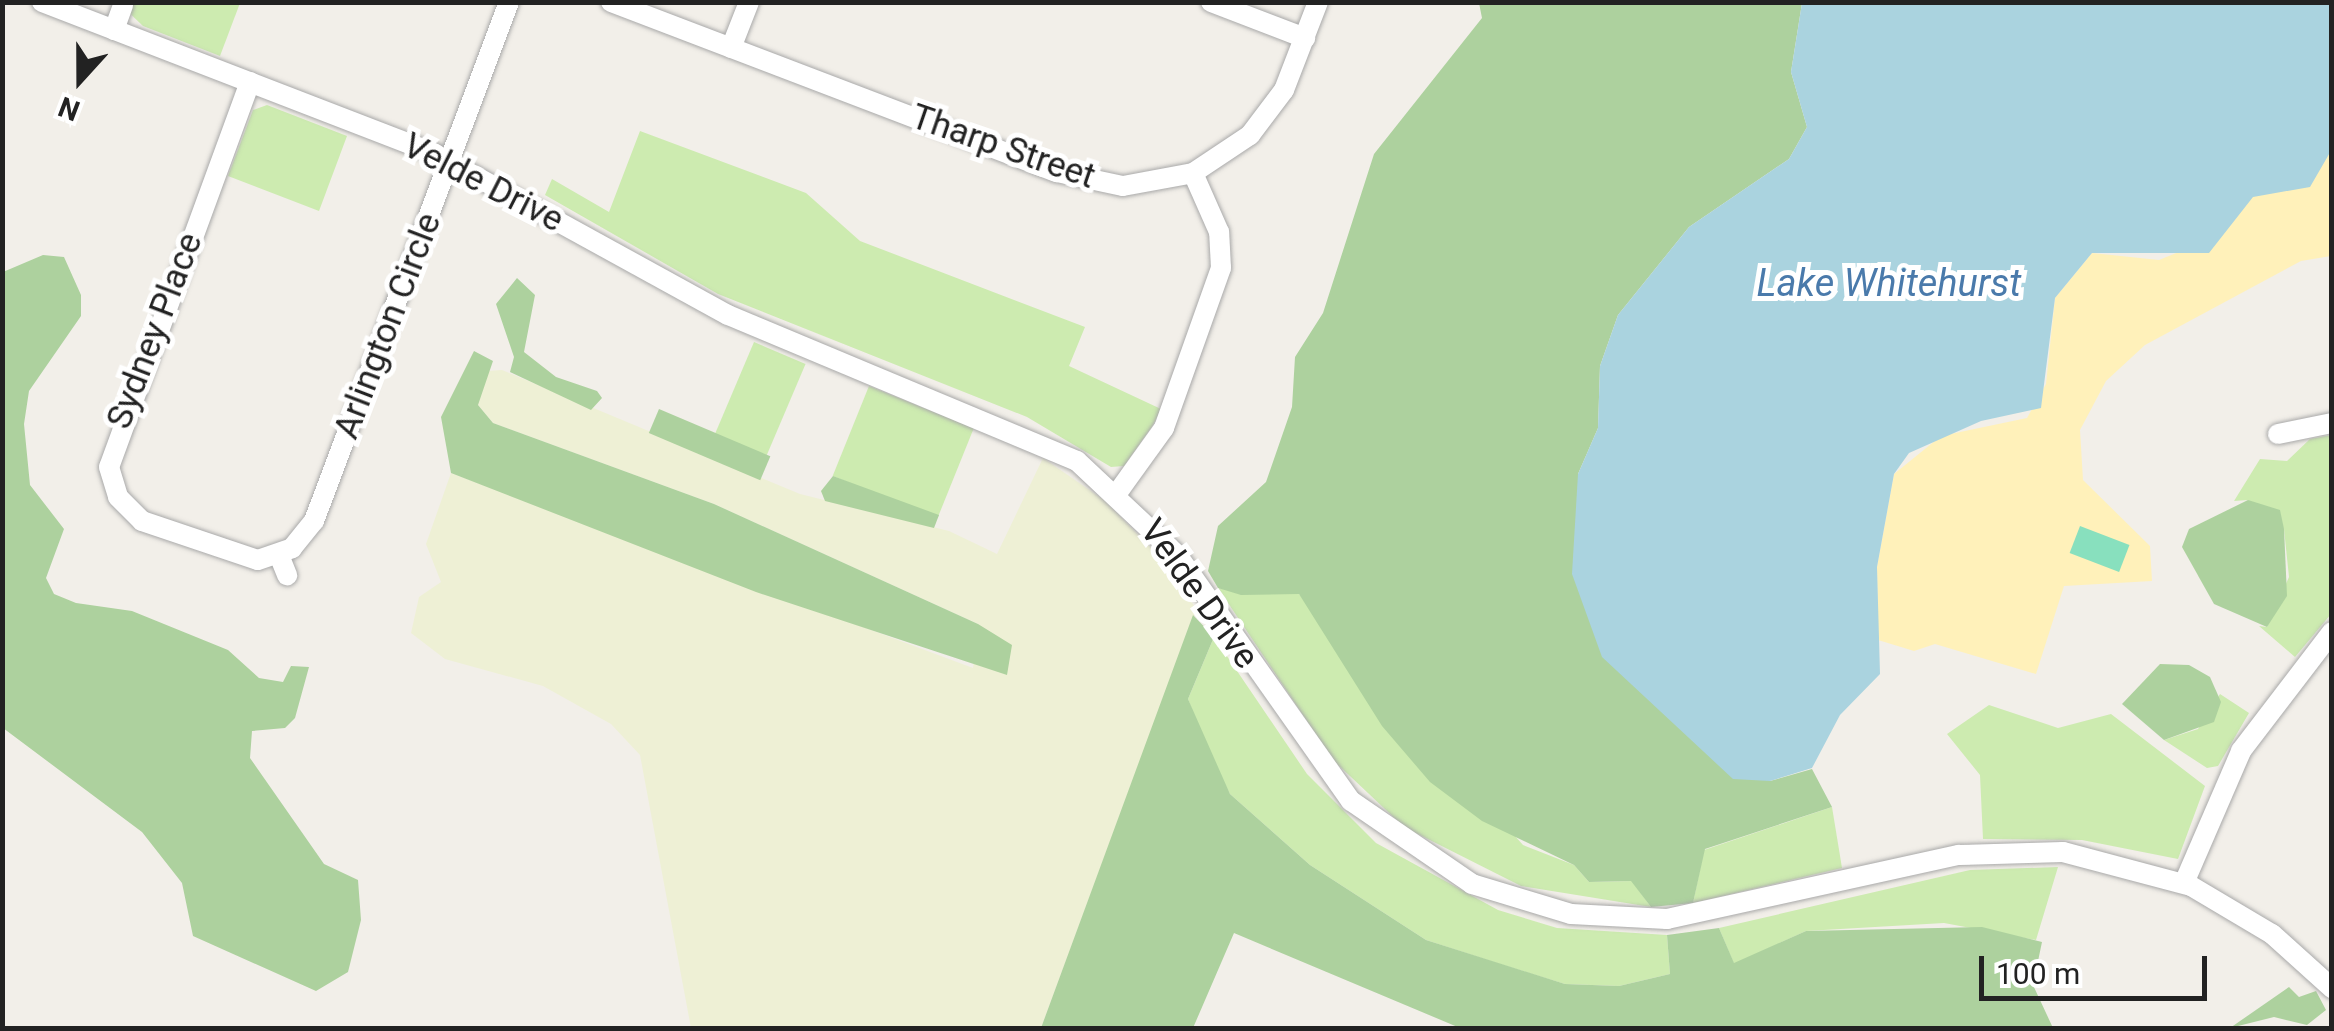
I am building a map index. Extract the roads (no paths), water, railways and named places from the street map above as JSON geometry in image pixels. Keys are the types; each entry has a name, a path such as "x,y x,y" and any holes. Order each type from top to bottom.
{"street":[{"name":"Velde Drive","path":"42,2 449,160 728,315 1019,429 1118,492 1178,556 1342,792 1411,850 1496,894 1571,914 1667,920 1933,860 2026,850 2096,857 2184,883 2272,934 2332,988"},
{"name":"Arlington Circle","path":"279,555 314,521 508,2"},
{"name":"Tharp Street","path":"611,2 1076,178 1141,185 1194,173 1270,113 1318,2"},
{"path":"731,48 749,2"},
{"path":"1211,2 1305,38"},
{"path":"114,30 123,5"},
{"name":"Sydney Place","path":"250,82 110,457 114,489 134,515 248,560 279,555"},
{"path":"1118,492 1164,428 1221,268 1218,232 1194,173"},
{"path":"2278,434 2332,423"},
{"path":"279,555 288,576"},
{"path":"2184,883 2250,736 2332,632"}],"water":[{"name":"Lake Whitehurst","path":"1802,3 2331,3 2332,149 2310,187 2253,197 2209,253 2092,253 2055,298 2041,408 1981,421 1909,453 1894,474 1877,567 1880,674 1840,715 1812,768 1770,781 1733,779 1602,657 1572,574 1578,474 1598,428 1600,366 1618,315 1689,227 1789,159 1807,127 1791,72"}]}
